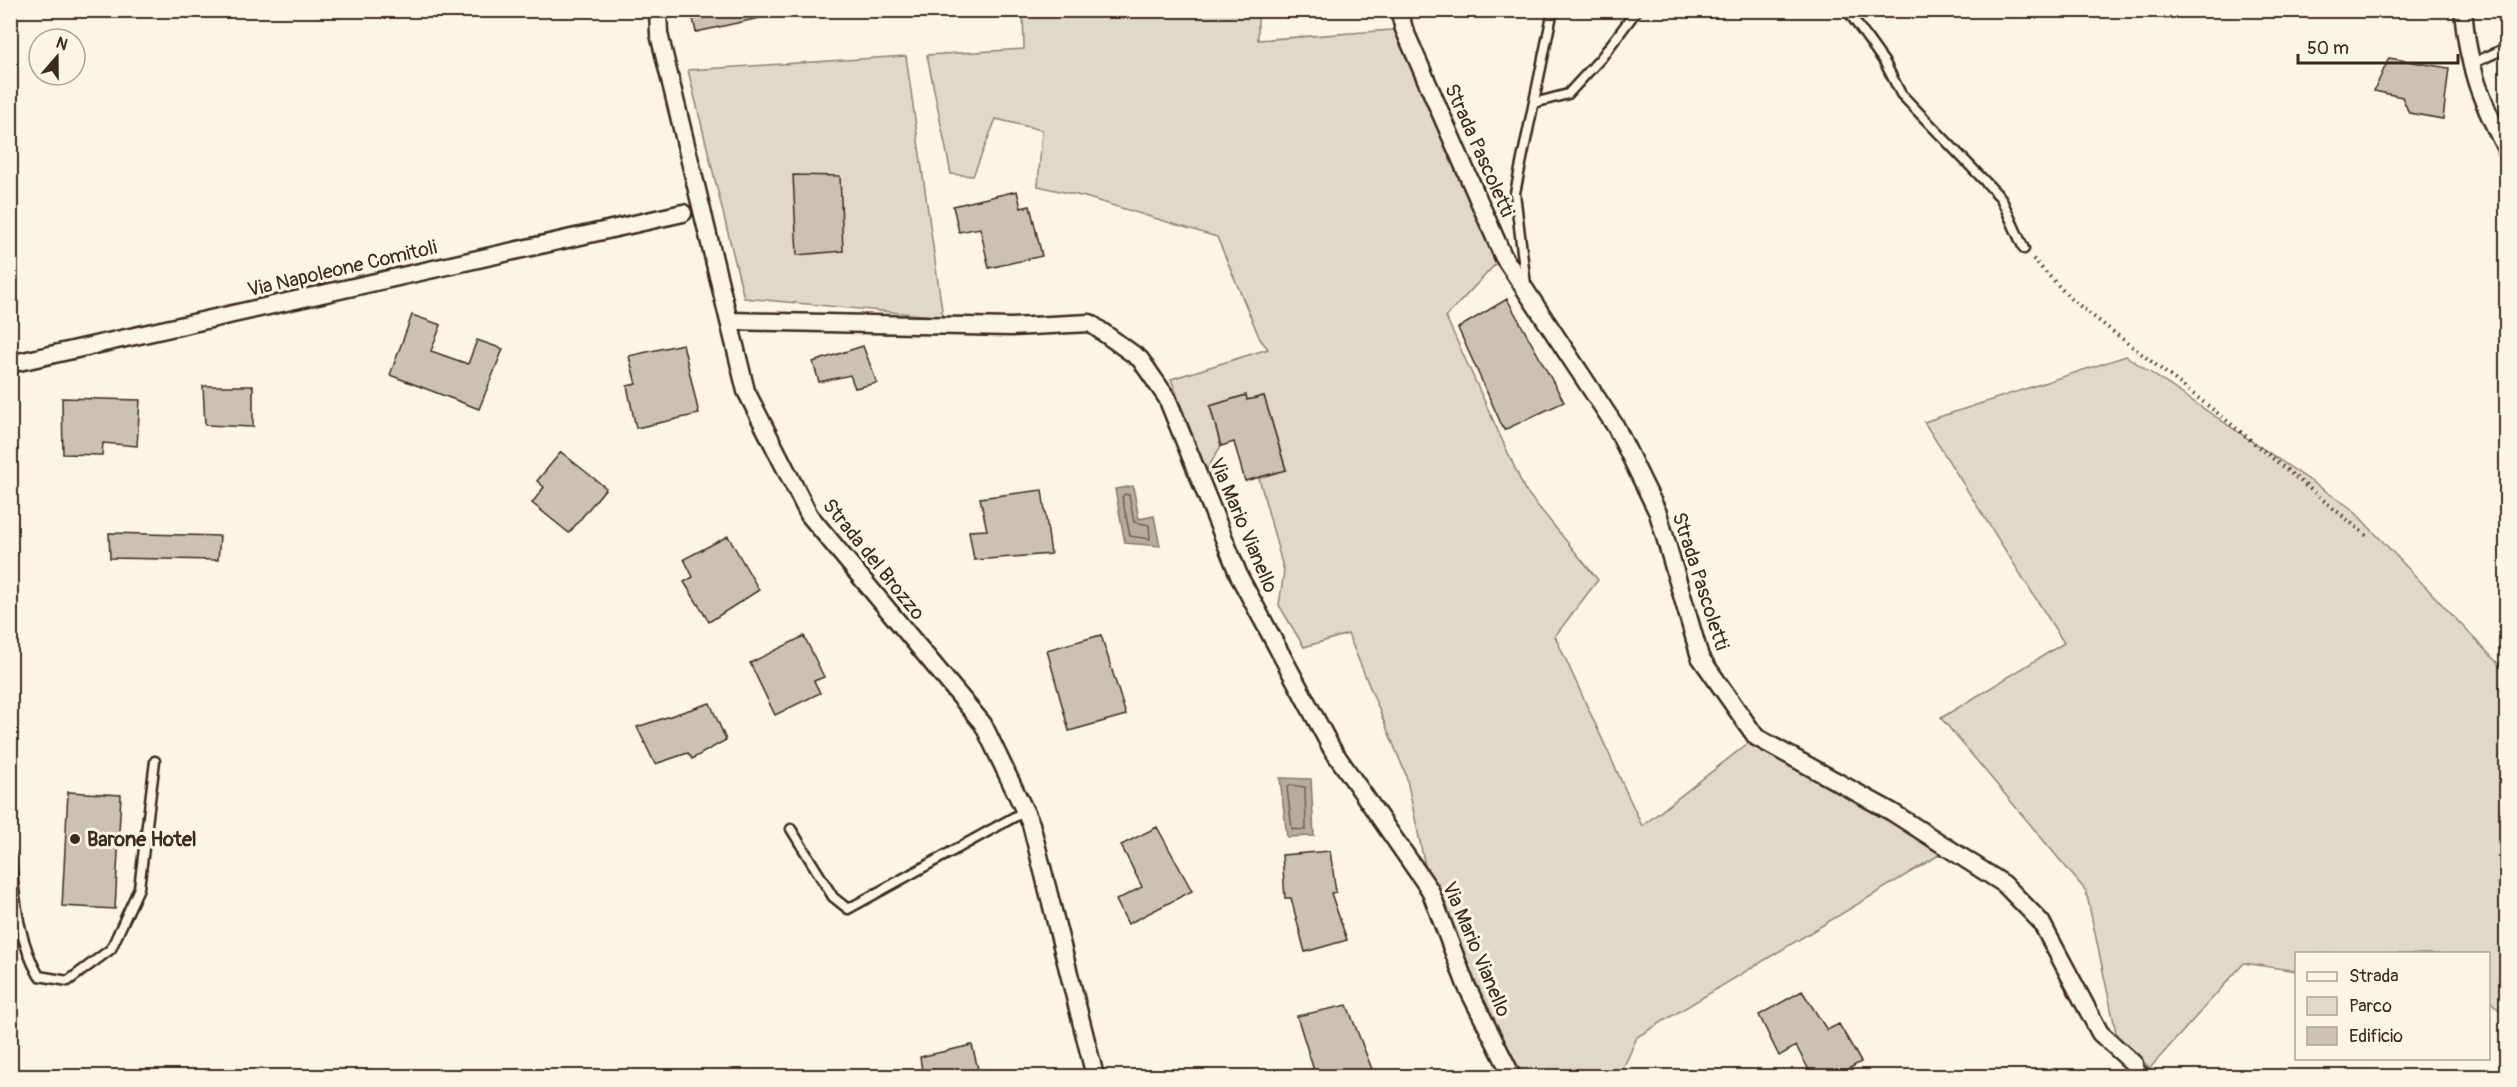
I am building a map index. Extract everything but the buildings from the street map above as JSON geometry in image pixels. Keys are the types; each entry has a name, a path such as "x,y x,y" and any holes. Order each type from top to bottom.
{"street":[{"name":"Strada del Brozzo","path":"658,10 659,34 746,391 809,515 983,724 1031,824 1095,1077"},
{"name":"Strada Pascoletti","path":"1399,10 1408,39 1503,256 1616,427 1658,513 1700,657 1755,737 1892,812 2004,884 2041,922 2100,1033 2134,1064"},
{"path":"2463,10 2466,50 2470,64 2482,102 2506,148"},
{"name":"Via Napoleone Comitoli","path":"10,364 683,213"},
{"name":"Via Mario Vianello","path":"729,321 1011,327 1090,323 1140,359 1167,398 1240,578 1332,749 1430,890 1466,985 1512,1077"}],"lane":[{"path":"1527,291 1515,193 1553,10"},
{"path":"1534,103 1568,94 1601,58 1637,10"},
{"path":"1847,10 1885,63 1901,94 2001,198 2024,249"},
{"path":"2470,64 2506,48"},
{"path":"10,853 17,919 28,957 39,976 68,981 111,949 139,888 155,761"},
{"path":"791,829 833,897 848,909 1025,812"},
{"path":"2134,1064 2148,1077"}],"path":[{"path":"2024,249 2071,299 2220,415 2367,536"}],"green space":[{"path":"1023,11 1258,11 1258,40 1404,29 1503,256 1446,317 1525,490 1598,580 1555,636 1642,826 1756,737 1949,849 1637,1037 1620,1076 1512,1076 1430,890 1406,775 1348,634 1304,647 1279,605 1284,571 1259,478 1286,469 1264,396 1247,400 1245,395 1210,406 1221,446 1206,471 1171,379 1268,349 1260,339 1217,237 1085,197 1038,186 1042,130 996,119 973,176 951,174 927,55 1024,49"},
{"path":"906,56 943,317 744,298 688,70"},
{"path":"2126,356 2352,509 2506,672 2506,1017 2490,1001 2490,952 2295,952 2295,971 2244,963 2150,1068 2117,1037 2086,891 1941,718 2064,643 1924,422"}],"water":[{"path":"1133,486 1139,519 1154,516 1160,546 1125,543 1115,489"},
{"path":"1280,778 1311,779 1314,836 1287,837"}],"place":[{"name":"Barone Hotel","path":"75,839"}]}
